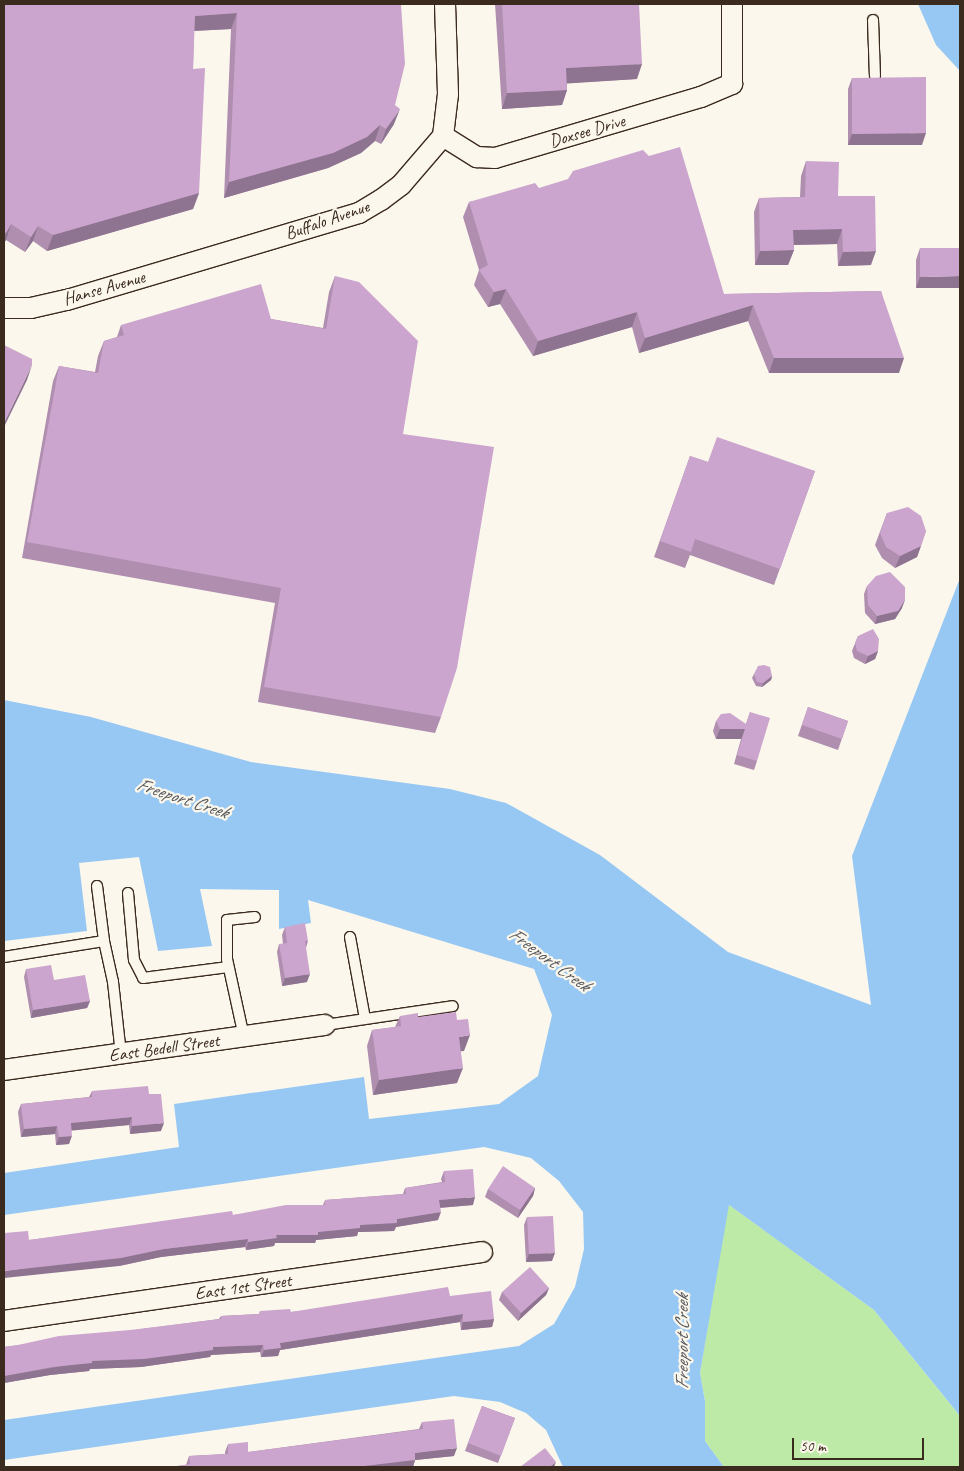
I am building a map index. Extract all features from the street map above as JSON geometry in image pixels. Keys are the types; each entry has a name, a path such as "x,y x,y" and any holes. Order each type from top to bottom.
{"street":[{"path":"443,136 448,94 445,4"},
{"name":"Doxsee Drive","path":"443,136 478,157 495,158 701,97 732,84 732,4"},
{"name":"Buffalo Avenue","path":"203,259 359,213 401,185 443,136"},
{"name":"Hanse Avenue","path":"4,308 31,308 66,300 203,259"},
{"name":"East Bedell Street","path":"4,1070 325,1025"},
{"name":"East 1st Street","path":"4,1321 482,1252"}],"lane":[{"path":"873,20 875,76"},
{"path":"97,886 104,941 113,982 120,1054"},
{"path":"128,893 134,960 142,978 228,967"},
{"path":"244,1037 228,967 227,920 255,918"},
{"path":"350,937 364,1019"},
{"path":"4,957 104,941"},
{"path":"325,1025 453,1006"}],"green space":[{"path":"728,1204 874,1310 960,1416 960,1467 724,1467 705,1441 705,1401 700,1373"}],"water":[{"path":"918,4 960,4 960,71 936,45"},
{"name":"Freeport Creek","path":"960,578 960,1416 874,1310 729,1205 700,1373 705,1401 705,1441 724,1467 563,1467 546,1430 526,1413 500,1402 454,1396 4,1460 4,1420 519,1346 554,1324 575,1287 584,1249 583,1212 559,1181 531,1158 484,1147 4,1215 4,1173 179,1147 174,1104 364,1077 369,1119 499,1104 538,1076 552,1015 534,969 308,900 311,923 279,929 279,890 200,889 212,946 158,951 139,857 79,863 87,931 4,941 4,700 91,717 251,762 450,789 506,803 600,855 728,952 871,1005 852,856"}],"building":[{"path":"4,4 401,4 405,64 395,105 400,109 386,129 380,125 367,137 333,153 229,182 237,13 195,16 193,69 205,68 199,193 53,235 38,226 31,237 11,224 6,233 4,231"},
{"path":"502,4 639,4 642,64 566,68 567,90 507,93"},
{"path":"926,77 926,133 852,134 852,78"},
{"path":"680,147 724,294 881,291 904,358 774,358 753,305 645,338 637,312 538,341 506,289 494,292 479,270 488,265 469,202 535,183 539,188 568,179 573,171 643,150 649,156"},
{"path":"806,161 839,162 838,196 875,196 876,251 843,252 842,229 793,230 794,250 760,251 759,198 805,197"},
{"path":"920,248 960,248 960,276 920,277"},
{"path":"335,276 359,282 418,341 403,434 494,447 457,668 441,717 264,687 281,588 27,542 59,366 98,373 104,341 124,335 121,325 261,284 271,319 326,329"},
{"path":"4,345 32,359 32,365 4,423"},
{"path":"717,437 815,471 780,569 695,539 691,552 660,541 690,456 708,462"},
{"path":"908,507 921,516 926,531 921,546 900,556 886,547 880,533 887,513"},
{"path":"890,572 905,587 905,600 898,611 877,616 868,605 867,586 876,576"},
{"path":"873,629 879,639 878,651 868,656 857,651 855,643 858,636"},
{"path":"758,666 770,667 772,676 763,683 757,682 754,674"},
{"path":"808,707 848,721 842,739 802,725"},
{"path":"750,712 770,718 757,761 737,755 745,729 720,729 716,721 721,714 730,713 746,724"},
{"path":"305,923 308,941 305,941 310,974 285,978 279,944 287,943 285,927"},
{"path":"51,965 54,980 85,975 90,1001 33,1010 26,969"},
{"path":"456,1012 457,1020 468,1019 470,1035 459,1037 463,1068 379,1080 372,1030 401,1026 400,1016 418,1013 418,1017"},
{"path":"148,1086 149,1094 161,1094 164,1123 132,1126 132,1117 71,1123 72,1136 59,1137 57,1126 24,1129 21,1104 92,1097 92,1091"},
{"path":"503,1166 535,1188 520,1210 488,1189"},
{"path":"473,1169 475,1197 439,1200 441,1212 397,1219 397,1223 360,1225 360,1228 318,1232 318,1235 276,1235 277,1238 248,1242 248,1239 164,1249 121,1258 4,1271 4,1233 28,1231 29,1240 232,1211 233,1215 286,1205 325,1205 325,1200 406,1194 405,1188 445,1182 444,1171"},
{"path":"553,1216 555,1253 529,1254 527,1217"},
{"path":"530,1267 549,1288 521,1313 502,1292"},
{"path":"448,1287 450,1296 491,1291 494,1319 463,1322 463,1314 280,1343 281,1348 264,1350 263,1345 213,1347 213,1350 144,1359 92,1361 92,1363 52,1367 4,1376 4,1347 59,1336 221,1319 221,1316 260,1314 260,1311 290,1309 291,1312"},
{"path":"482,1406 515,1418 501,1456 468,1443"},
{"path":"454,1419 457,1448 415,1453 415,1460 356,1467 170,1467 190,1464 189,1456 228,1454 228,1444 248,1442 248,1452 423,1429 422,1422"},
{"path":"545,1448 556,1462 549,1467 520,1467"}]}
